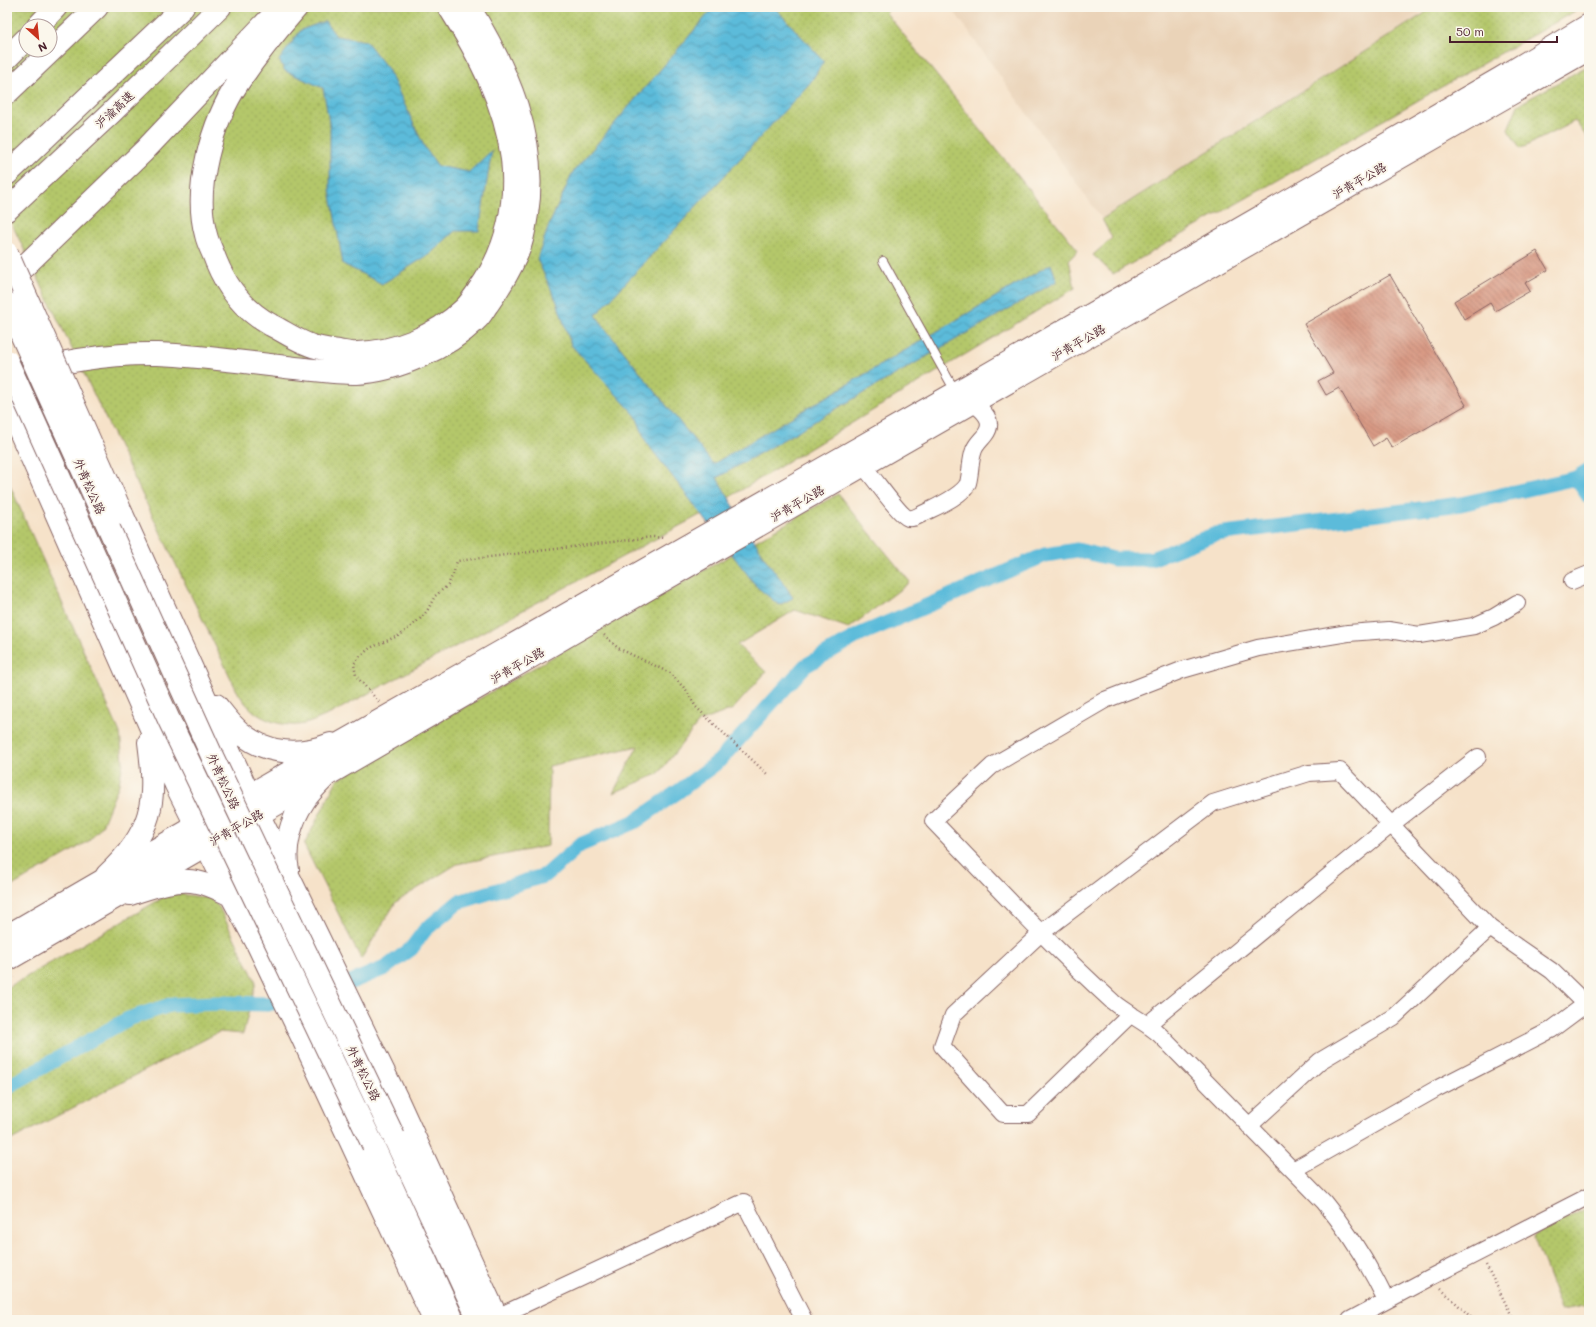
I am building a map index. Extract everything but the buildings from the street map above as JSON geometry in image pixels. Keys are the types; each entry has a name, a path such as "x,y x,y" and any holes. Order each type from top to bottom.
{"main road":[{"path":"46,18 56,7"},
{"path":"7,93 98,7"},
{"path":"7,174 183,7"},
{"name":"沪渝高速","path":"7,210 116,108 220,7"},
{"path":"7,283 144,152 281,7"},
{"path":"297,7 276,32 238,84 224,109 214,136 205,168 201,200 206,235 218,265 235,294 257,317 314,347 355,354 396,348 435,331 465,309 490,274 507,235 520,156 522,121 511,88 498,58 469,7"},
{"path":"7,376 66,361 112,356 158,354 312,370 357,373 400,365 443,346 477,320 504,282 523,242 530,198 520,156 505,126 496,94 483,65 449,7"},
{"name":"沪青平公路","path":"240,813 325,776 596,619 714,541 1418,136 1589,25"},
{"path":"7,58 18,47"},
{"name":"沪青平公路","path":"1418,136 1589,49"},
{"path":"7,254 206,701 240,813 244,898 256,941"},
{"name":"外青松公路","path":"7,303 213,758 394,1137 492,1319"},
{"name":"外青松公路","path":"7,360 169,720 373,1145 454,1320"},
{"name":"沪青平公路","path":"756,517 863,466 966,397"},
{"path":"7,402 144,716 201,835 271,972 434,1320"},
{"name":"沪青平公路","path":"7,936 99,882 201,835 240,813 351,737 688,545 714,541"},
{"path":"187,659 215,704 241,733 255,742 272,749 290,753 322,748 351,737"},
{"path":"144,716 160,739 191,776 240,813 296,892"},
{"path":"99,882 115,868 139,839 150,813 153,772 144,716"},
{"path":"325,776 304,800 297,814 287,844 286,863 289,874 296,892 357,1015 492,1319"},
{"name":"沪青平公路","path":"14,967 201,835"},
{"path":"89,913 128,895 156,886 175,882 197,882 211,886 231,895"},
{"path":"256,941 256,932 259,923 265,915 276,909 289,907 297,909 313,926"}],"street":[{"path":"863,466 875,479 894,505 909,518 914,518 963,491 968,483 975,447 984,438 988,429 988,416 966,397"},
{"path":"1572,581 1589,574"},
{"path":"1386,1300 1371,1270 1342,1223 1324,1202 1160,1035 1148,1024 1114,1003 1041,933 933,821 992,766 1105,700 1182,670 1258,648 1348,633 1389,630 1419,635 1474,626 1494,618 1517,603"},
{"path":"1148,1024 1392,824 1478,757"},
{"path":"1132,1014 1028,1114 1003,1114 942,1046 954,1015 1041,933 1213,803 1309,773 1340,771 1490,928 1552,971 1587,1005 1551,1030 1436,1089 1293,1170"},
{"path":"1249,1126 1320,1061 1394,1017 1490,928"},
{"path":"1350,1320 1589,1196"},
{"path":"492,1319 744,1202 804,1320"}],"lane":[{"path":"883,261 950,382 966,397"}],"path":[{"path":"391,714 360,682 356,676 354,664 359,657 370,648 400,635 420,619 427,611 435,596 448,585 457,562 653,537 667,538 688,545"},
{"path":"596,619 605,638 618,648 670,673 686,690 696,707 713,721 768,775"},
{"path":"7,981 14,967"},
{"path":"1480,1252 1514,1320"},
{"path":"1429,1278 1474,1320"}],"shaded area":[{"path":"951,7 1416,7 1422,15 1102,219"}],"green space":[{"path":"7,7 889,7 886,13 1078,250 1069,260 1075,288 700,515 330,714 307,723 297,725 283,724 269,720 256,713 249,707 236,689 7,214"},
{"path":"1432,7 1580,7 1113,274 1093,255 1112,238 1102,219 1422,15"},
{"path":"1589,65 1589,140 1575,121 1520,149 1508,129 1518,105"},
{"path":"7,479 120,733 123,762 119,784 102,826 89,841 7,889"},
{"path":"838,494 910,582 849,628 795,610 737,645 766,672 733,709 699,722 658,774 613,793 638,746 549,766 548,846 457,864 396,902 361,959 304,845 337,780"},
{"path":"171,893 209,898 219,907 256,982 243,1034 219,1032 7,1142 7,988"},
{"path":"1589,1207 1589,1305 1561,1310 1533,1236"}],"water":[{"path":"714,7 774,7 824,61 810,83 596,315 713,464 1051,264 1057,281 717,478 766,560 793,598 779,605 757,587 646,442 636,416 571,345 557,302 537,259 549,225 573,172"},
{"path":"325,21 336,36 366,41 388,69 425,148 438,166 469,172 492,150 479,231 455,231 430,254 382,284 343,264 330,190 330,128 323,88 285,71 279,60 301,30"}],"waterway":[{"path":"1576,478 1589,470"},
{"path":"7,1087 128,1019 170,1005 217,1003 268,1004 341,986 385,968 411,949 425,930 459,902 546,875 580,845 636,821 679,791 719,761 805,666 859,635 1045,555 1077,550 1114,559 1151,559 1216,534 1461,504 1576,478 1589,497"}]}
